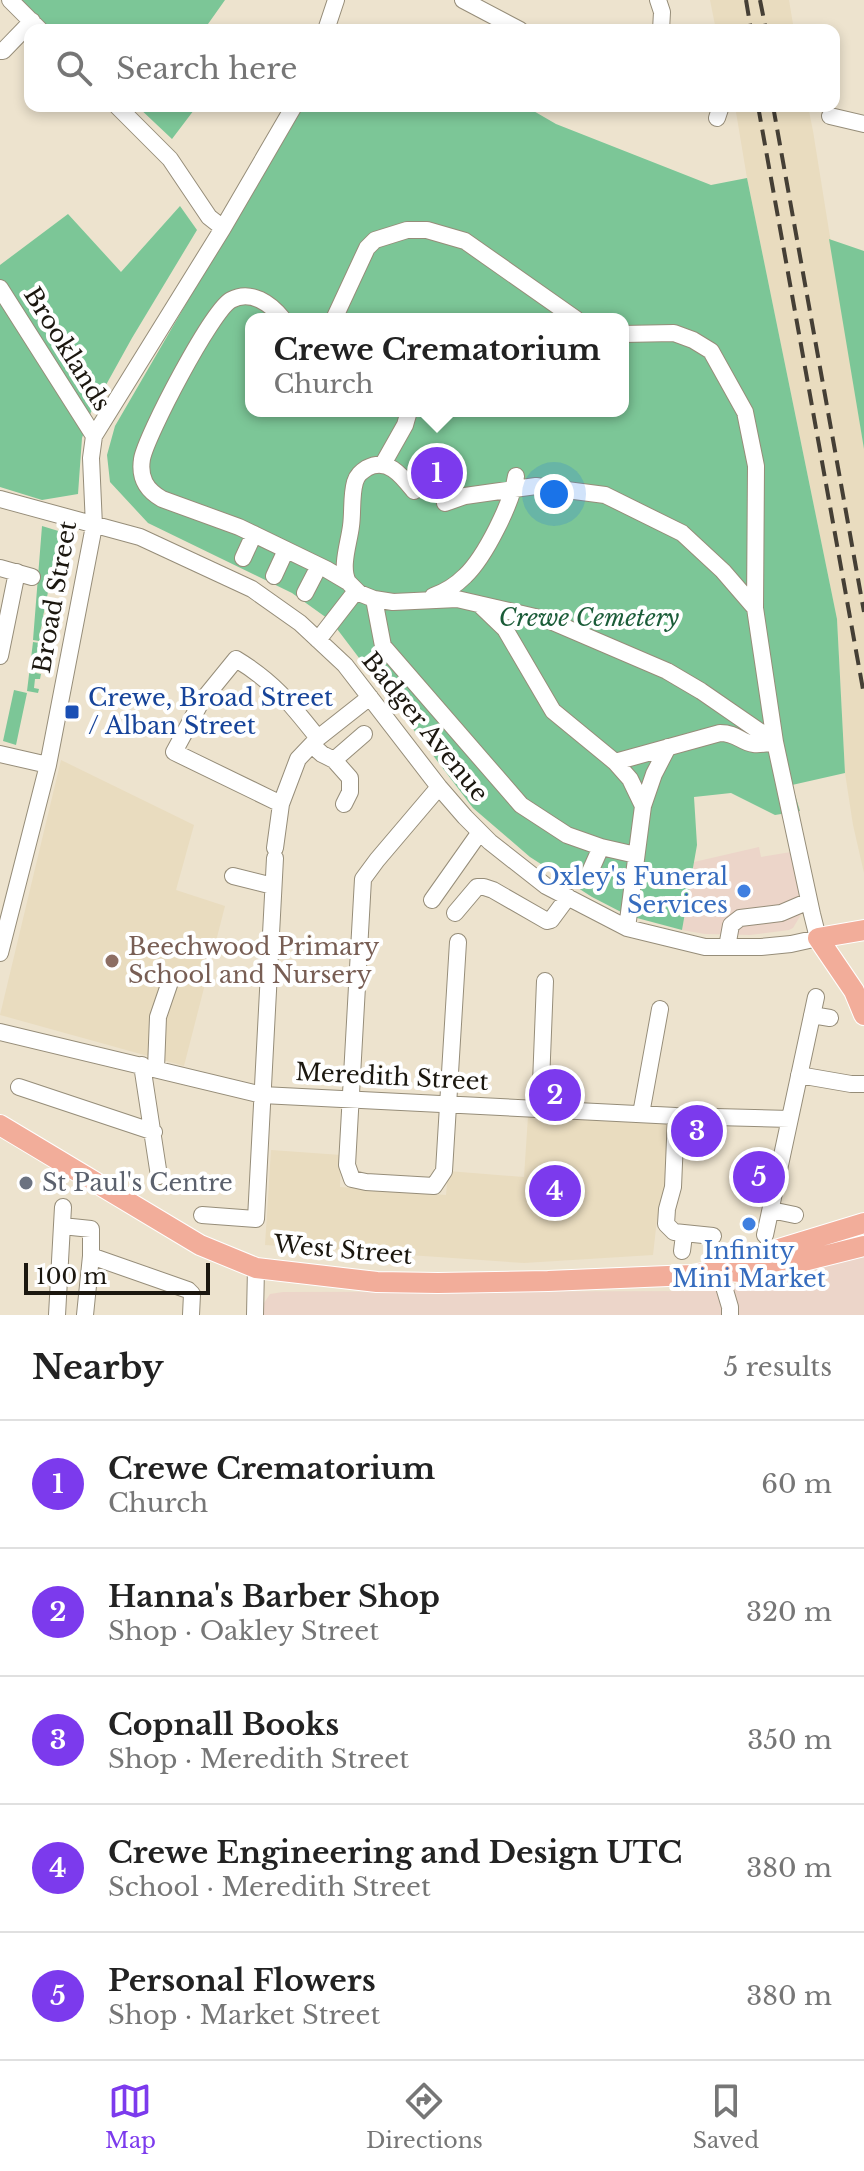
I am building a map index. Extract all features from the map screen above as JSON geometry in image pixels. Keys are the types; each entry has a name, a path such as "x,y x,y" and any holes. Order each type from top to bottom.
{"main road":[{"path":"864,930 818,938 854,991 864,1015"},
{"name":"West Street","path":"0,1125 200,1245 256,1268 377,1282 548,1281 678,1276 719,1270 864,1223"},
{"name":"West Street","path":"719,1270 756,1273 864,1246"}],"street":[{"path":"10,0 34,24"},
{"path":"328,24 336,0"},
{"path":"658,0 661,24"},
{"path":"470,2 509,24"},
{"path":"0,51 24,35"},
{"path":"123,112 170,159 209,217 223,228"},
{"name":"Broad Street","path":"0,953 48,765 94,526 91,458 94,436 223,228 291,112"},
{"path":"830,116 864,124"},
{"path":"337,313 367,248 375,240 407,230 427,230 465,241 567,313"},
{"name":"Brooklands","path":"0,288 94,436"},
{"path":"279,313 258,298 241,297 229,301 215,318 179,377 147,442 142,475 151,493 254,534 319,566 374,599 393,602 457,599 548,620 667,671 775,742"},
{"path":"629,334 674,333 711,351 745,412 756,466 755,608 775,742 818,938"},
{"path":"383,464 407,417"},
{"path":"352,587 344,570 353,514 354,484 358,475 383,464 392,468 414,491"},
{"path":"445,503 515,482 605,495 682,533 723,571 755,608"},
{"path":"416,600 436,596 467,575 491,536 515,482"},
{"name":"Badger Avenue","path":"0,499 140,537 252,589 300,623 345,665 439,787 480,832 546,886 627,928 694,945 791,944 818,938"},
{"path":"243,558 254,534"},
{"path":"274,576 286,550"},
{"path":"305,593 319,566"},
{"path":"0,656 16,572"},
{"path":"318,640 352,587"},
{"path":"374,599 383,646 521,805 567,835 636,855"},
{"path":"478,604 505,629 553,711 615,762 630,779 643,806"},
{"path":"281,804 174,752 201,702 236,659 253,668 280,691 322,754 334,760 350,778 350,792 344,804"},
{"path":"202,1215 256,1219 273,886 281,804 298,759 315,741 370,697"},
{"path":"615,762 720,733 732,733 755,745 775,742"},
{"path":"334,760 364,734"},
{"path":"627,928 643,806 668,747"},
{"path":"0,754 48,765"},
{"path":"439,787 363,879 347,1165 352,1179 434,1186 444,1171 458,942"},
{"path":"432,900 480,832"},
{"path":"589,874 601,847"},
{"path":"233,876 273,886"},
{"path":"455,913 477,887 493,890 547,921 568,897"},
{"path":"727,947 731,925 740,918 781,913 809,901"},
{"path":"159,1176 149,1066 158,1017 171,979"},
{"path":"540,1109 545,981"},
{"path":"765,1235 816,997"},
{"path":"641,1114 660,1009"},
{"path":"812,1015 830,1018"},
{"name":"Meredith Street","path":"0,1032 262,1095 790,1119"},
{"path":"799,1075 864,1084"},
{"path":"19,1087 154,1132"},
{"path":"676,1116 673,1187 666,1224 683,1243 713,1236"},
{"path":"57,1315 63,1207"},
{"path":"771,1210 795,1215"},
{"path":"62,1226 91,1229 85,1315"},
{"path":"91,1256 188,1290 192,1294 191,1315"},
{"path":"255,1315 256,1268"},
{"path":"719,1270 730,1315"},
{"path":"60,1282 88,1284"}],"shaded area":[{"path":"710,0 789,0 793,24 715,24"},
{"path":"736,112 809,112 864,449 864,873 845,773 837,619"},
{"name":"Beechwood Primary School and Nursery","path":"61,760 194,825 176,890 225,906 184,1066 0,1015"},
{"name":"Oxley's Funeral Services","path":"759,847 761,857 791,852 802,913 793,928 750,935 682,930 694,862"},
{"path":"528,1116 668,1124 664,1196 657,1219 653,1255 524,1263 265,1245 271,1150 341,1155 340,1187 446,1195 448,1171 524,1177"},
{"path":"864,1253 864,1315 264,1315 264,1303 270,1294 283,1292 709,1291"}],"green space":[{"path":"17,0 225,0 208,24 45,24"},
{"path":"143,112 192,112 172,139"},
{"name":"Crewe Cemetery","path":"298,112 535,112 556,124 711,185 747,178 837,619 845,773 792,785 800,811 775,815 731,793 694,797 697,845 682,930 637,918 633,906 626,905 621,912 530,857 473,808 331,621 292,593 148,523 110,482 107,455 115,426"},
{"path":"180,206 197,230 91,412 82,438 78,494 42,500 0,487 0,265 68,214 121,272"},
{"path":"829,239 864,251 864,449"},
{"path":"42,526 65,533 64,536 59,535 58,545 62,546 62,551 56,550 55,559 60,561 59,566 54,565 52,575 57,576 56,581 51,580 49,590 54,593 48,592 47,597 53,599 52,604 46,604 43,616 49,618 48,625 42,624 39,636 45,638 45,642 33,640"},
{"path":"33,642 46,644 46,648 40,647 39,657 44,658 43,663 38,663 36,673 41,674 40,679 35,679 34,688 39,689 38,693 27,691"},
{"path":"14,690 27,693 16,745 3,741"}],"railway":[{"path":"746,0 750,24"},
{"path":"760,0 765,24"},
{"path":"759,112 864,695"},
{"path":"774,112 864,612"}],"place":[{"name":"Crewe Crematorium","path":"437,473"},
{"name":"Crewe, Broad Street / Alban Street","path":"72,712"},
{"name":"Oxley's Funeral Services","path":"744,891"},
{"name":"Beechwood Primary School and Nursery","path":"112,961"},
{"name":"Hanna's Barber Shop","path":"555,1095"},
{"name":"Copnall Books","path":"697,1131"},
{"name":"Personal Flowers","path":"759,1177"},
{"name":"St Paul's Centre","path":"26,1183"},
{"name":"Crewe Engineering and Design UTC","path":"555,1191"},
{"name":"Infinity Mini Market","path":"749,1224"}]}
